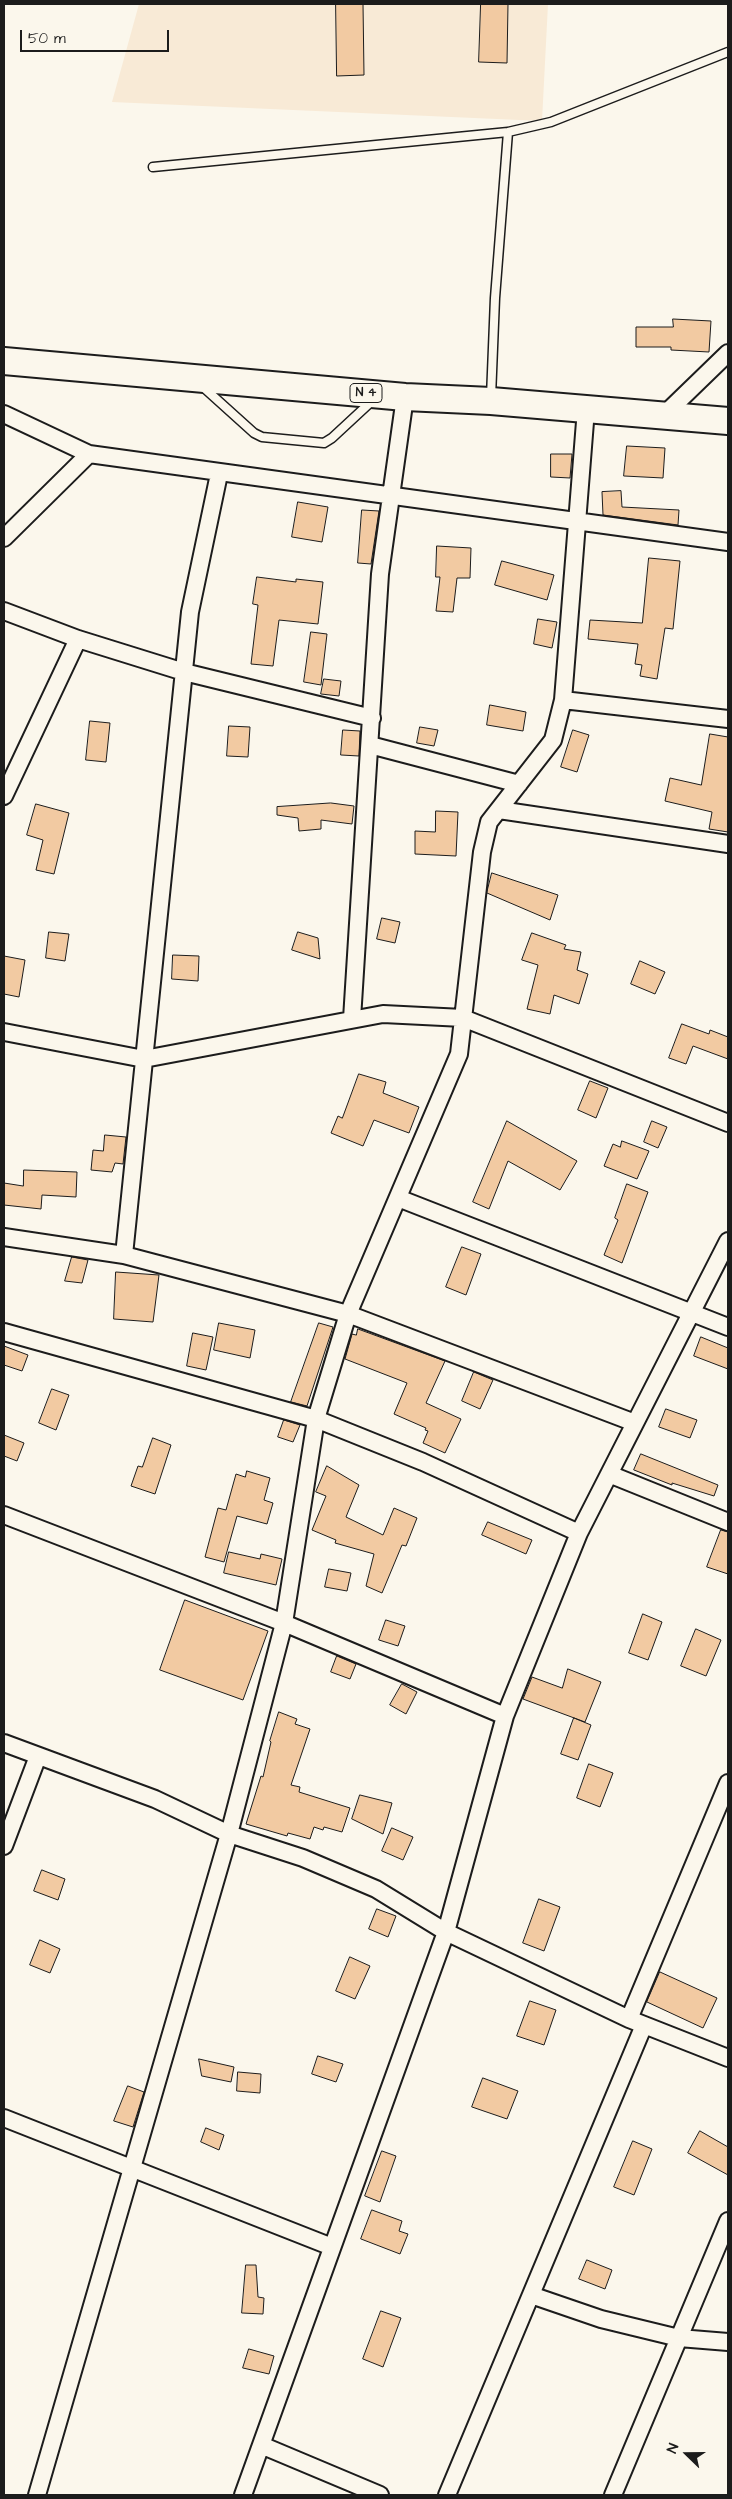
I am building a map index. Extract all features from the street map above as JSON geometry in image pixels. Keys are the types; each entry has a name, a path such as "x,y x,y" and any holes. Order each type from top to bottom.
{"highway":[{"name":"N 4","path":"4,361 405,397 586,408 728,421"}],"street":[{"path":"664,414 728,353"},
{"path":"352,1019 380,574 405,397"},
{"path":"37,2495 229,1834 284,1623 316,1419 348,1314 459,1054 482,852 489,822 553,740 563,700 579,522 586,408"},
{"path":"4,414 89,454 219,474 728,542"},
{"path":"4,538 89,454"},
{"path":"124,1255 190,612 219,474"},
{"path":"4,611 78,639 184,672 372,718"},
{"path":"4,796 78,639"},
{"path":"563,700 728,719"},
{"path":"370,745 519,784"},
{"path":"499,810 728,844"},
{"path":"4,1032 144,1059 383,1014 463,1018 728,1123"},
{"path":"398,1198 728,1327"},
{"path":"4,1237 124,1255 348,1314 635,1423"},
{"path":"243,2495 446,1932 505,1716 579,1533 728,1241"},
{"path":"4,1332 316,1419 423,1462 579,1533"},
{"path":"609,1474 728,1522"},
{"path":"4,1515 284,1623 505,1716"},
{"path":"4,1743 155,1799 229,1834 303,1858 376,1889 446,1932 636,2022 728,2058"},
{"path":"4,1846 38,1756"},
{"path":"447,2495 531,2295 728,1783"},
{"path":"4,2118 332,2247"},
{"path":"613,2495 728,2221"},
{"path":"531,2295 601,2320 679,2338 728,2342"},
{"path":"261,2445 380,2495"}],"lane":[{"path":"153,167 508,132 550,122 728,52"},
{"path":"491,401 495,298 508,132"},
{"path":"192,377 254,433 262,437 324,444 378,394"}],"shaded area":[{"path":"139,4 548,4 542,121 112,102"}],"building":[{"path":"336,4 363,4 364,75 337,76"},
{"path":"481,4 508,4 507,63 479,62"},
{"path":"673,319 711,321 709,352 671,350 671,347 636,347 636,327 673,327"},
{"path":"627,446 665,448 663,478 624,476"},
{"path":"551,454 572,454 570,478 551,477"},
{"path":"621,491 622,507 679,510 678,525 603,515 602,492"},
{"path":"298,502 328,507 322,542 292,537"},
{"path":"362,510 379,511 371,564 358,563"},
{"path":"437,546 471,548 470,578 457,578 453,612 436,611 440,577 436,577"},
{"path":"649,558 680,561 673,629 665,628 657,679 640,676 642,665 635,664 638,644 588,639 590,620 642,623"},
{"path":"502,561 554,575 547,600 495,585"},
{"path":"257,577 296,582 296,579 323,582 318,624 279,620 273,666 251,664 258,605 253,604"},
{"path":"538,619 557,622 552,648 534,644"},
{"path":"311,632 327,634 321,685 304,682"},
{"path":"324,679 341,681 339,696 321,694"},
{"path":"490,705 526,712 523,731 487,725"},
{"path":"90,721 110,723 106,762 86,760"},
{"path":"229,726 250,727 248,757 227,756"},
{"path":"420,727 438,730 434,746 417,743"},
{"path":"343,730 360,731 359,756 341,755"},
{"path":"573,730 589,735 577,772 561,767"},
{"path":"710,734 728,737 728,832 709,829 712,812 665,801 670,778 701,785"},
{"path":"331,803 354,806 352,824 321,820 321,829 299,831 298,818 277,815 277,807"},
{"path":"36,804 69,813 54,874 36,870 43,840 27,835"},
{"path":"436,811 458,812 456,856 415,854 415,831 435,832"},
{"path":"492,873 558,895 550,920 487,893"},
{"path":"382,918 400,922 395,943 377,939"},
{"path":"49,932 69,934 65,961 46,958"},
{"path":"298,932 318,938 320,959 292,950"},
{"path":"532,933 566,945 564,949 581,952 577,970 588,974 579,1004 554,995 550,1014 527,1009 538,965 522,960"},
{"path":"173,955 199,956 198,981 172,979"},
{"path":"4,956 25,960 19,997 4,994"},
{"path":"640,961 665,972 655,994 631,984"},
{"path":"682,1024 709,1034 710,1030 728,1037 728,1059 693,1046 686,1064 669,1058"},
{"path":"359,1074 386,1082 383,1093 419,1107 409,1133 374,1120 363,1146 331,1133 338,1116 342,1118"},
{"path":"590,1081 608,1088 596,1118 578,1110"},
{"path":"507,1121 577,1161 560,1190 508,1161 489,1209 473,1202"},
{"path":"652,1121 667,1127 658,1148 644,1142"},
{"path":"105,1135 126,1137 123,1164 115,1163 112,1172 91,1170 93,1150 103,1151"},
{"path":"622,1141 649,1151 637,1179 604,1166 613,1144 620,1147"},
{"path":"24,1170 77,1172 76,1197 42,1195 41,1209 4,1205 4,1183 23,1186"},
{"path":"627,1184 648,1192 622,1263 604,1255 618,1220 615,1218"},
{"path":"462,1247 481,1254 466,1295 446,1287"},
{"path":"72,1257 88,1260 82,1283 65,1281"},
{"path":"116,1272 159,1275 153,1322 114,1319"},
{"path":"219,1323 255,1330 250,1358 214,1350"},
{"path":"319,1323 333,1327 307,1406 291,1402"},
{"path":"358,1329 445,1361 426,1403 461,1419 445,1453 423,1443 428,1431 425,1430 426,1428 394,1414 407,1383 345,1359 352,1334 356,1335"},
{"path":"193,1333 213,1337 206,1370 187,1366"},
{"path":"701,1337 728,1348 728,1369 694,1356"},
{"path":"4,1346 28,1355 22,1371 4,1365"},
{"path":"474,1372 493,1380 480,1409 462,1401"},
{"path":"52,1389 69,1395 56,1430 39,1423"},
{"path":"666,1409 697,1420 690,1438 659,1427"},
{"path":"284,1420 300,1425 293,1442 278,1437"},
{"path":"4,1435 24,1443 17,1461 4,1456"},
{"path":"153,1438 171,1445 155,1494 131,1486 138,1466 142,1467"},
{"path":"641,1454 718,1485 714,1496 672,1483 672,1485 634,1470"},
{"path":"327,1466 359,1485 346,1517 383,1535 394,1508 417,1518 406,1546 402,1545 382,1593 366,1586 374,1554 335,1543 336,1540 312,1530 326,1496 316,1492"},
{"path":"247,1471 270,1478 264,1500 273,1503 267,1524 237,1516 224,1562 205,1557 218,1508 226,1510 236,1474 245,1477"},
{"path":"488,1522 532,1540 526,1554 482,1535"},
{"path":"721,1530 728,1532 728,1574 707,1567"},
{"path":"229,1552 260,1559 261,1554 282,1559 276,1585 224,1573"},
{"path":"329,1569 351,1573 347,1591 325,1587"},
{"path":"185,1600 268,1631 243,1700 160,1670"},
{"path":"643,1614 662,1622 648,1660 629,1653"},
{"path":"386,1620 405,1626 398,1646 379,1640"},
{"path":"696,1629 721,1640 706,1676 681,1666"},
{"path":"337,1656 356,1664 350,1679 331,1672"},
{"path":"568,1669 601,1682 585,1722 523,1699 532,1677 562,1688"},
{"path":"402,1684 417,1692 406,1714 390,1705"},
{"path":"279,1712 297,1719 295,1724 310,1729 291,1785 300,1787 299,1792 350,1808 342,1832 324,1827 323,1830 314,1827 310,1839 288,1833 287,1836 246,1824 261,1776 263,1777 270,1741"},
{"path":"574,1718 591,1725 578,1760 561,1754"},
{"path":"589,1764 613,1773 600,1807 577,1798"},
{"path":"360,1795 392,1803 383,1834 352,1819"},
{"path":"392,1828 413,1837 403,1860 382,1851"},
{"path":"42,1870 65,1879 58,1900 34,1891"},
{"path":"539,1899 560,1907 544,1951 523,1943"},
{"path":"377,1909 396,1916 388,1937 369,1929"},
{"path":"40,1940 60,1949 50,1973 30,1965"},
{"path":"350,1957 370,1966 355,1999 336,1991"},
{"path":"660,1972 717,1998 703,2028 647,2002"},
{"path":"530,2001 556,2010 544,2045 517,2036"},
{"path":"318,2056 343,2064 336,2082 312,2074"},
{"path":"199,2059 234,2067 231,2082 202,2076"},
{"path":"238,2072 261,2074 260,2093 237,2091"},
{"path":"483,2078 518,2091 507,2119 472,2107"},
{"path":"128,2086 144,2092 133,2127 114,2121"},
{"path":"206,2128 224,2135 219,2150 201,2142"},
{"path":"700,2131 728,2147 728,2175 688,2153"},
{"path":"633,2141 652,2149 634,2195 614,2187"},
{"path":"382,2151 396,2156 380,2202 365,2196"},
{"path":"372,2210 402,2221 399,2231 408,2234 400,2254 361,2239"},
{"path":"587,2260 612,2270 605,2289 579,2279"},
{"path":"246,2265 256,2265 258,2297 264,2298 263,2314 242,2313"},
{"path":"381,2311 401,2318 383,2367 363,2359"},
{"path":"249,2349 274,2356 269,2374 243,2368"}]}
